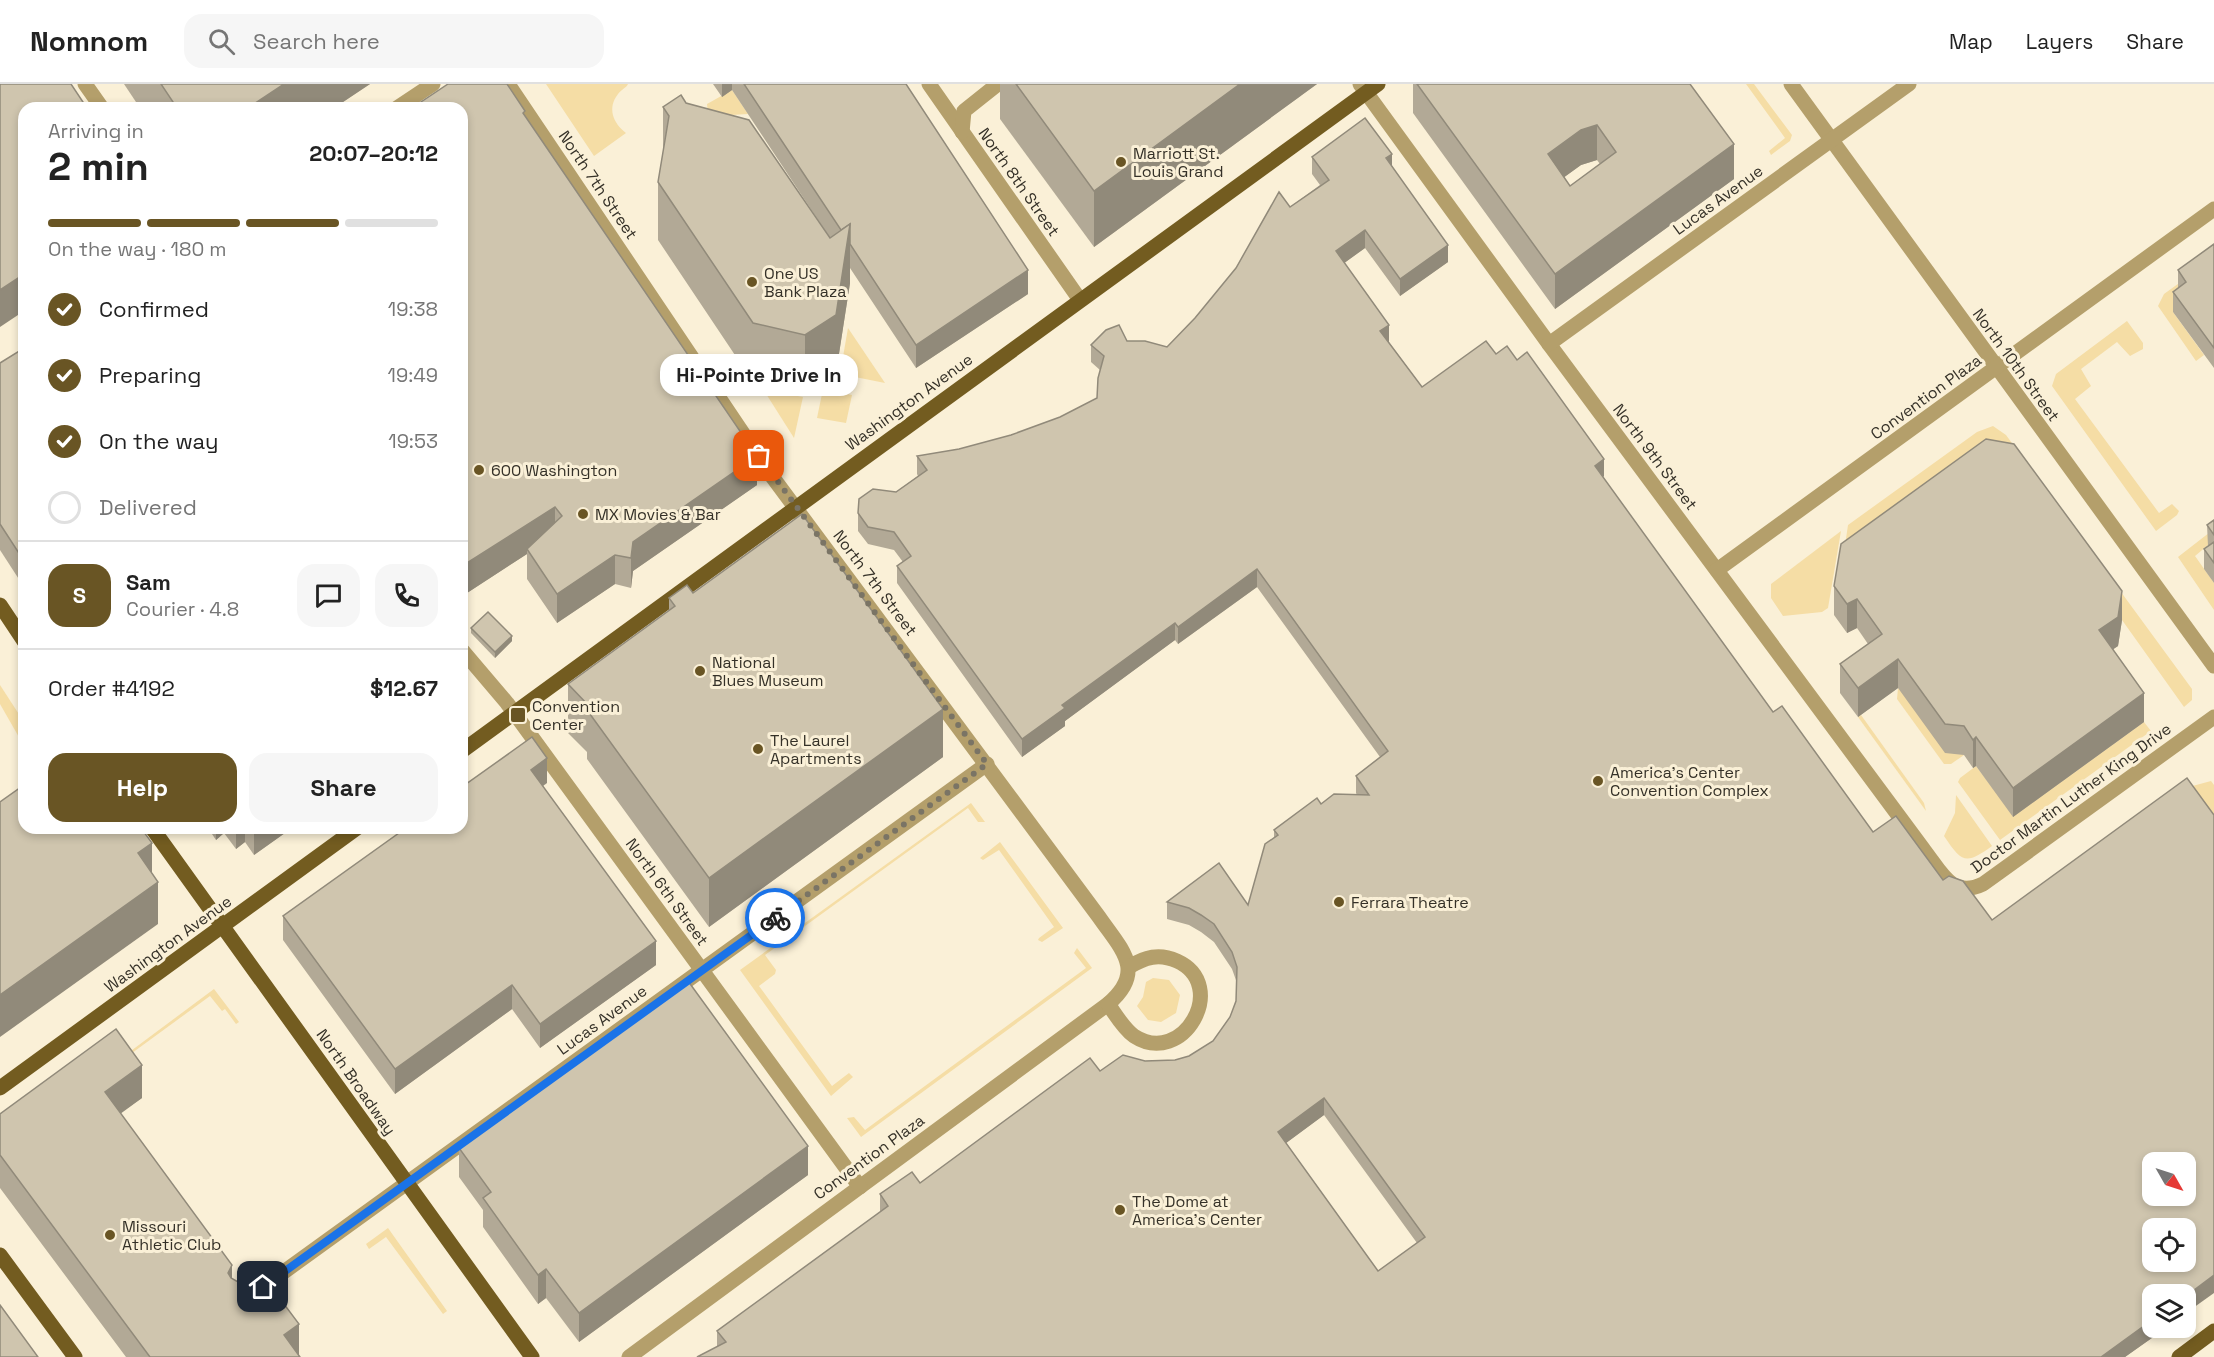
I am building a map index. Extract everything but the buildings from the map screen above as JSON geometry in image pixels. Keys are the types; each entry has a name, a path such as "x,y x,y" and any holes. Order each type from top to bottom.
{"main road":[{"name":"Washington Avenue","path":"468,747 1368,87"},
{"path":"0,605 18,632"},
{"name":"North Broadway","path":"156,834 532,1357"},
{"name":"Washington Avenue","path":"0,1089 349,834"},
{"path":"0,1255 75,1357"},
{"path":"2179,1357 2214,1331"}],"street":[{"path":"86,84 98,102"},
{"path":"406,102 433,84"},
{"name":"North 7th Street","path":"508,84 796,507 1124,952 1128,974"},
{"name":"North 8th Street","path":"929,84 1080,300"},
{"path":"962,132 961,117 964,111 998,84"},
{"name":"North 10th Street","path":"1791,84 2214,666"},
{"name":"Lucas Avenue","path":"1549,344 1909,84"},
{"name":"North 9th Street","path":"1368,87 1549,344 1924,850"},
{"name":"Convention Plaza","path":"1717,570 2214,209"},
{"name":"North 6th Street","path":"468,657 514,713 860,1186"},
{"name":"Doctor Martin Luther King Drive","path":"1924,850 1957,888 1970,891 2000,873 2214,717"},
{"name":"Lucas Avenue","path":"238,1305 987,764"},
{"path":"1108,1004 1125,1028 1135,1037 1148,1042 1174,1040 1194,1023 1201,997 1198,984 1191,972 1174,960 1154,956 1128,974"},
{"name":"Convention Plaza","path":"629,1357 1108,1004 1123,990 1128,974"}],"shaded area":[{"path":"546,84 628,84 618,94 612,110 618,125 626,133 594,156"},
{"path":"1746,84 1754,84 1792,135 1790,141 1771,155 1769,151 1785,138"},
{"path":"732,90 748,114 731,115 729,125 709,124 707,104"},
{"path":"2214,258 2173,312 2204,355 2196,361 2158,306 2164,294"},
{"path":"2127,321 2143,343 2143,349 2130,356 2117,342 2081,369 2091,386 2075,399 2159,513 2172,504 2179,511 2156,531 2052,386 2056,374"},
{"path":"848,328 885,383 840,374"},
{"path":"763,389 803,397 794,438"},
{"path":"823,389 852,395 846,423 817,418"},
{"path":"1993,426 2006,435 2192,689 2192,700 2184,707 2122,620 1841,573 1848,525 1977,432"},
{"path":"2214,529 2214,540 2195,556 2214,583 2214,610 2178,557"},
{"path":"1841,531 1828,608 1822,612 1783,616 1771,598 1771,584"},
{"path":"0,685 18,713 18,736 0,704"},
{"path":"1898,688 1964,755 1951,764 1944,764 1897,699"},
{"path":"1861,715 1924,803 1926,811 1858,717"},
{"path":"2144,722 2151,731 2000,840 1958,782 1976,766 2014,816"},
{"path":"2211,781 2214,785 2214,833 2185,788"},
{"path":"1956,795 1992,846 1970,858 1960,856 1955,852 1944,836 1955,813"},
{"path":"971,803 985,822 978,822 968,808 765,955 776,970 775,974 759,986 832,1086 849,1073 853,1077 831,1096 740,970"},
{"path":"1000,842 1063,928 1042,942 1038,940 1039,938 1054,927 999,850 983,860 980,858"},
{"path":"1077,948 1092,968 861,1137 847,1118 854,1117 865,1130 1086,968 1074,953"},
{"path":"1153,978 1169,980 1180,995 1176,1013 1161,1022 1148,1020 1137,1006 1143,997 1146,982"},
{"path":"214,989 239,1022 236,1024 225,1009 222,1011 210,996 117,1064 116,1062"},
{"path":"388,1228 447,1311 443,1314 386,1237 369,1249 366,1244"}],"way so far":[{"path":"759,456 987,764 775,918"}],"place":[{"name":"Marriott St. Louis Grand","path":"1121,162"},
{"name":"One US Bank Plaza","path":"752,282"},
{"name":"Hi-Pointe Drive In","path":"759,456"},
{"name":"600 Washington","path":"479,470"},
{"name":"MX Movies & Bar","path":"583,514"},
{"name":"National Blues Museum","path":"700,671"},
{"name":"Convention Center","path":"518,715"},
{"name":"The Laurel Apartments","path":"758,749"},
{"name":"America’s Center Convention Complex","path":"1598,781"},
{"name":"Ferrara Theatre","path":"1339,902"},
{"name":"The Dome at America's Center","path":"1120,1210"},
{"name":"Missouri Athletic Club","path":"110,1235"}],"route":[{"path":"263,1287 775,918"}]}
